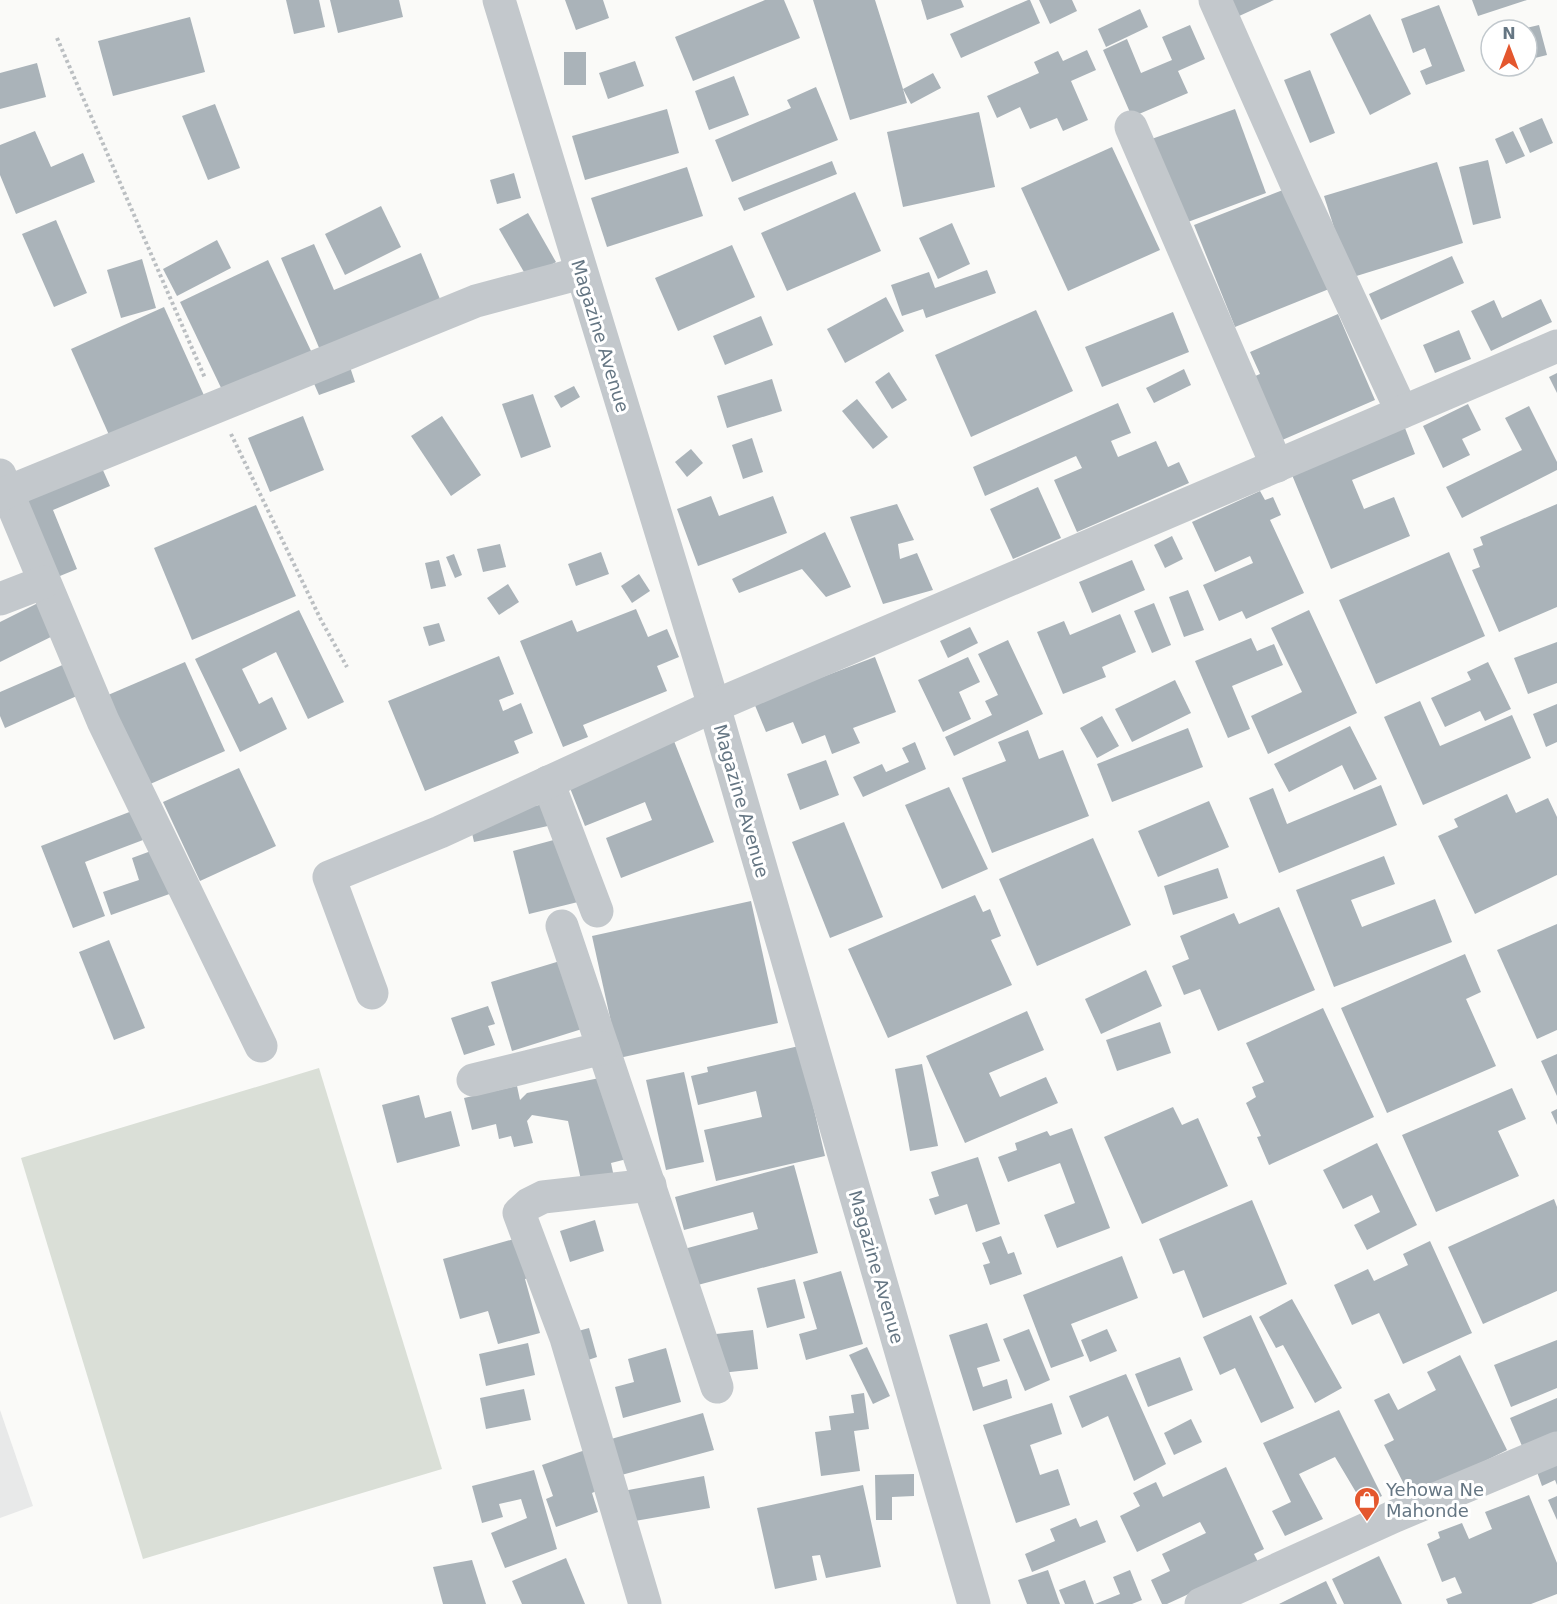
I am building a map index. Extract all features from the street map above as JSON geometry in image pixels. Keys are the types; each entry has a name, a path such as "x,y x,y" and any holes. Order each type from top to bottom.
{"street":[{"name":"Magazine Avenue","path":"499,0 714,706 974,1604"},
{"path":"1215,0 1299,190 1402,412"},
{"path":"1131,127 1277,466"},
{"path":"261,1046 103,721 2,487 217,406 476,301 581,273"},
{"path":"372,993 329,877 440,832 714,706 1557,346"},
{"path":"0,599 44,582"},
{"path":"548,782 597,911"},
{"path":"562,926 717,1387"},
{"path":"473,1080 603,1048"},
{"path":"645,1604 566,1338 519,1213 529,1204 543,1197 650,1185"},
{"path":"1201,1604 1395,1516 1557,1448"}],"path":[{"path":"57,38 217,406 346,667"}],"shaded area":[{"path":"319,1068 442,1469 143,1559 21,1158"},
{"path":"0,1410 33,1506 0,1518"}],"building":[{"path":"286,0 319,0 325,27 294,34"},
{"path":"330,0 399,0 403,17 338,33"},
{"path":"565,0 603,0 609,18 576,30"},
{"path":"765,0 784,0 800,38 693,81 675,37"},
{"path":"813,0 875,0 907,103 850,120"},
{"path":"921,0 961,0 964,7 927,20"},
{"path":"1028,0 1040,23 961,58 950,34"},
{"path":"1039,0 1072,0 1077,11 1050,24"},
{"path":"1229,0 1274,0 1237,17"},
{"path":"1472,0 1527,0 1478,16"},
{"path":"1439,5 1465,71 1426,85 1420,71 1432,66 1425,48 1413,53 1401,19"},
{"path":"1140,9 1148,27 1106,47 1098,29"},
{"path":"1370,14 1411,94 1370,115 1330,34"},
{"path":"190,17 205,72 113,96 98,41"},
{"path":"1190,25 1205,59 1178,71 1188,93 1132,117 1103,50 1127,39 1141,73 1172,60 1162,37"},
{"path":"1539,25 1547,55 1539,57"},
{"path":"1087,50 1096,70 1071,81 1088,120 1063,131 1057,118 1030,129 1020,107 997,118 987,96 1039,73 1034,62 1058,51 1063,61"},
{"path":"564,52 586,52 586,85 564,85"},
{"path":"635,61 644,86 608,99 599,73"},
{"path":"37,63 46,97 0,109 0,73"},
{"path":"1310,70 1335,133 1310,143 1284,80"},
{"path":"933,73 941,88 911,104 903,89"},
{"path":"734,76 749,115 709,130 695,91"},
{"path":"816,87 838,140 732,182 715,140 791,108 787,100"},
{"path":"215,104 240,168 208,180 182,116"},
{"path":"667,109 679,153 585,180 572,136"},
{"path":"1235,109 1266,193 1177,226 1146,141"},
{"path":"979,112 995,187 903,207 887,132"},
{"path":"1542,118 1553,143 1530,153 1519,128"},
{"path":"35,131 51,167 83,153 95,182 16,214 0,175 0,145"},
{"path":"1513,131 1525,156 1506,164 1495,139"},
{"path":"1112,147 1160,250 1068,291 1021,188"},
{"path":"1488,160 1501,218 1473,225 1459,167"},
{"path":"832,161 837,174 744,211 738,198"},
{"path":"1437,162 1463,243 1350,278 1324,196"},
{"path":"687,167 703,216 607,247 591,198"},
{"path":"514,173 521,198 497,204 490,180"},
{"path":"1288,188 1329,289 1235,327 1194,225"},
{"path":"855,192 881,251 787,291 761,233"},
{"path":"381,206 401,247 345,275 325,234"},
{"path":"528,213 556,262 528,279 499,229"},
{"path":"56,220 87,293 54,307 22,234"},
{"path":"952,223 970,264 938,279 919,238"},
{"path":"217,240 231,268 177,296 163,269"},
{"path":"314,244 334,290 421,253 440,299 320,350 281,258"},
{"path":"732,245 755,297 678,331 655,278"},
{"path":"1452,256 1464,283 1381,320 1369,294"},
{"path":"142,259 156,308 121,318 107,270"},
{"path":"268,260 312,353 224,394 180,302"},
{"path":"987,270 996,293 926,318 923,309 902,316 891,285 929,272 935,288"},
{"path":"886,297 904,331 845,363 827,329"},
{"path":"1541,299 1552,322 1491,351 1471,311 1494,300 1502,318"},
{"path":"164,307 207,402 113,444 71,349"},
{"path":"1036,310 1073,391 971,437 935,355"},
{"path":"1173,312 1189,352 1102,387 1085,347"},
{"path":"1338,314 1375,400 1268,446 1248,379 1260,374 1250,352"},
{"path":"761,316 773,345 725,365 713,336"},
{"path":"1459,330 1471,359 1435,373 1423,345"},
{"path":"349,364 355,382 319,395 312,379"},
{"path":"1184,369 1191,385 1154,403 1146,388"},
{"path":"889,372 907,400 892,409 875,382"},
{"path":"1557,373 1557,393 1549,377"},
{"path":"772,379 782,411 727,428 717,396"},
{"path":"574,386 580,397 561,408 554,396"},
{"path":"533,394 551,447 521,458 502,404"},
{"path":"857,399 888,437 873,449 842,411"},
{"path":"1118,403 1131,433 1111,441 1118,457 1156,441 1168,467 1179,462 1189,483 1077,532 1054,480 1082,468 1076,456 985,496 973,467"},
{"path":"1468,404 1481,430 1462,439 1470,455 1443,468 1423,426"},
{"path":"1529,406 1557,462 1557,470 1462,518 1446,487 1522,450 1505,418"},
{"path":"303,416 324,470 270,492 248,438"},
{"path":"442,416 481,475 451,496 411,436"},
{"path":"1405,428 1415,454 1352,480 1364,509 1394,497 1410,536 1331,569 1292,475"},
{"path":"752,438 763,472 743,479 732,445"},
{"path":"691,449 703,463 687,477 675,462"},
{"path":"98,459 110,486 53,510 77,569 55,578 18,493"},
{"path":"1038,487 1061,538 1013,559 990,509"},
{"path":"1260,491 1265,500 1273,497 1281,515 1270,520 1304,593 1246,619 1242,611 1219,621 1203,585 1253,563 1250,556 1215,572 1192,522"},
{"path":"711,496 719,516 773,496 787,533 698,566 677,509"},
{"path":"897,504 914,540 898,544 900,559 917,553 933,590 883,604 850,517"},
{"path":"1557,504 1557,607 1499,632 1472,570 1480,567 1473,549 1483,545 1480,537"},
{"path":"256,505 296,596 192,640 154,548"},
{"path":"825,532 851,587 826,597 802,569 739,593 732,579"},
{"path":"1172,536 1183,559 1165,568 1154,545"},
{"path":"500,544 506,567 483,572 477,549"},
{"path":"601,552 609,574 576,586 568,564"},
{"path":"1449,552 1485,636 1376,684 1339,600"},
{"path":"454,554 462,575 455,578 446,557"},
{"path":"439,560 446,586 431,589 425,563"},
{"path":"1132,560 1145,590 1092,613 1079,582"},
{"path":"639,574 650,591 632,603 621,586"},
{"path":"508,584 519,602 499,615 487,598"},
{"path":"1188,590 1204,630 1184,637 1169,597"},
{"path":"46,599 63,631 0,662 0,622"},
{"path":"1154,603 1171,645 1152,653 1134,611"},
{"path":"636,609 648,637 667,629 679,657 657,666 667,691 583,725 588,737 563,747 520,641 572,620 577,632"},
{"path":"299,610 344,702 308,719 276,652 242,669 259,704 272,697 287,729 240,752 195,659"},
{"path":"1309,610 1357,713 1268,754 1251,716 1302,692 1271,628"},
{"path":"1120,614 1136,652 1102,667 1106,677 1063,694 1037,632 1064,621 1070,635"},
{"path":"439,623 445,641 429,646 423,627"},
{"path":"970,627 978,643 948,658 940,641"},
{"path":"1251,638 1257,651 1274,644 1283,665 1232,686 1250,729 1228,738 1195,661"},
{"path":"1008,640 1043,714 954,756 945,737 992,715 985,701 998,695 978,654"},
{"path":"1557,642 1557,683 1528,694 1514,658"},
{"path":"499,656 514,694 499,700 503,711 521,703 533,733 514,741 519,753 425,791 388,701"},
{"path":"875,657 896,712 853,728 860,743 832,754 825,735 802,744 793,722 766,732 754,703"},
{"path":"968,657 980,682 959,692 971,719 943,732 918,680"},
{"path":"74,660 88,691 5,728 0,716 0,692"},
{"path":"185,662 225,751 148,785 108,695"},
{"path":"1488,662 1511,709 1485,721 1480,711 1445,727 1431,698 1471,680 1467,672"},
{"path":"1175,680 1191,713 1132,742 1115,709"},
{"path":"1420,701 1440,746 1512,715 1531,758 1423,805 1384,717"},
{"path":"1557,704 1557,742 1546,747 1533,714"},
{"path":"1102,716 1119,746 1097,758 1080,728"},
{"path":"1350,726 1377,779 1354,790 1342,765 1289,792 1274,764"},
{"path":"1188,728 1203,767 1112,802 1097,764"},
{"path":"1028,730 1039,759 1063,750 1089,816 992,853 962,778 1006,761 998,742"},
{"path":"674,741 714,842 621,878 606,838 652,820 645,802 585,826 568,783"},
{"path":"915,742 926,769 863,797 853,777 882,764 886,772 909,762 902,748"},
{"path":"826,760 839,795 800,810 787,774"},
{"path":"239,768 276,846 200,881 163,802"},
{"path":"1381,785 1397,825 1279,873 1249,798 1273,788 1287,824"},
{"path":"949,787 988,869 942,889 905,805"},
{"path":"1507,794 1516,813 1548,798 1557,817 1557,875 1475,914 1438,836 1458,827 1454,819"},
{"path":"1209,801 1229,847 1158,877 1138,831"},
{"path":"553,802 557,824 474,842 469,820"},
{"path":"132,811 143,840 85,862 105,916 73,928 41,846"},
{"path":"844,822 883,917 830,938 792,842"},
{"path":"561,838 578,902 529,914 513,851"},
{"path":"1093,838 1131,925 1037,966 999,879"},
{"path":"159,848 175,892 111,915 103,892 139,880 132,858"},
{"path":"1384,856 1395,884 1351,900 1362,927 1435,899 1452,942 1334,987 1296,890"},
{"path":"1218,868 1228,898 1173,915 1164,886"},
{"path":"975,895 983,912 990,909 1001,936 991,940 1012,985 888,1038 848,949"},
{"path":"751,901 778,1023 619,1058 592,936"},
{"path":"1279,907 1315,990 1218,1031 1200,989 1184,995 1172,966 1189,959 1180,936 1234,913 1239,924"},
{"path":"1557,924 1557,1030 1537,1039 1497,950"},
{"path":"109,940 145,1028 114,1040 79,952"},
{"path":"1465,954 1481,992 1466,999 1496,1066 1387,1113 1341,1008"},
{"path":"560,961 582,1029 512,1051 491,982"},
{"path":"1146,970 1162,1006 1101,1034 1085,999"},
{"path":"488,1006 495,1024 488,1026 495,1045 464,1055 451,1018"},
{"path":"1323,1008 1374,1117 1269,1165 1257,1137 1261,1136 1246,1103 1256,1097 1252,1087 1264,1082 1246,1043"},
{"path":"1027,1011 1044,1050 989,1073 1000,1097 1046,1077 1058,1103 965,1143 926,1056"},
{"path":"1160,1022 1171,1053 1117,1071 1106,1040"},
{"path":"799,1046 825,1156 716,1181 704,1130 762,1117 756,1091 698,1105 691,1076 708,1072 707,1067"},
{"path":"1557,1054 1557,1096 1541,1061"},
{"path":"922,1064 938,1146 910,1151 895,1069"},
{"path":"684,1072 704,1162 666,1170 646,1080"},
{"path":"609,1076 627,1159 611,1163 615,1182 583,1189 568,1121 532,1115 527,1121 533,1143 514,1147 511,1136 499,1139 496,1124 472,1130 464,1098 517,1086 520,1100 527,1093"},
{"path":"1512,1088 1526,1119 1498,1131 1519,1176 1436,1212 1402,1135"},
{"path":"419,1095 425,1118 451,1111 460,1146 397,1163 382,1105"},
{"path":"1173,1107 1182,1125 1198,1118 1228,1186 1142,1224 1104,1137"},
{"path":"1557,1109 1557,1125 1551,1112"},
{"path":"1072,1128 1110,1228 1057,1248 1044,1215 1075,1203 1060,1163 1008,1182 998,1157 1017,1150 1015,1143 1047,1131 1050,1136"},
{"path":"1377,1143 1417,1225 1367,1250 1354,1225 1380,1212 1372,1195 1343,1209 1323,1170"},
{"path":"978,1157 1000,1224 976,1232 967,1204 935,1215 929,1199 939,1196 931,1172"},
{"path":"794,1165 818,1253 694,1286 684,1249 758,1229 753,1212 684,1230 675,1197"},
{"path":"1554,1199 1557,1207 1557,1291 1483,1324 1448,1247"},
{"path":"1252,1200 1287,1284 1203,1318 1184,1270 1173,1274 1159,1239"},
{"path":"595,1220 604,1251 570,1262 560,1231"},
{"path":"1001,1236 1008,1254 1014,1252 1022,1274 990,1285 983,1265 990,1263 982,1243"},
{"path":"521,1237 532,1277 525,1279 540,1333 498,1344 488,1311 460,1319 443,1259"},
{"path":"1430,1241 1472,1333 1403,1364 1379,1313 1352,1325 1334,1285 1368,1269 1374,1281 1408,1265 1403,1254"},
{"path":"1122,1256 1138,1298 1071,1324 1084,1356 1051,1368 1023,1295"},
{"path":"841,1271 863,1344 806,1360 799,1334 817,1329 803,1282"},
{"path":"795,1279 805,1318 767,1328 757,1288"},
{"path":"1292,1299 1342,1388 1315,1403 1283,1345 1276,1348 1259,1317"},
{"path":"1251,1315 1294,1408 1261,1423 1235,1368 1220,1375 1203,1337"},
{"path":"987,1323 1000,1361 977,1368 983,1387 1007,1379 1012,1398 973,1411 949,1335"},
{"path":"589,1328 597,1357 579,1363 571,1333"},
{"path":"1029,1329 1050,1380 1025,1391 1003,1339"},
{"path":"1107,1329 1117,1351 1090,1362 1081,1340"},
{"path":"753,1330 758,1369 721,1373 716,1334"},
{"path":"1557,1340 1557,1388 1511,1407 1494,1365"},
{"path":"528,1343 535,1375 486,1386 479,1354"},
{"path":"867,1347 890,1396 873,1404 849,1355"},
{"path":"666,1348 681,1402 623,1418 615,1387 634,1382 628,1359"},
{"path":"1460,1355 1507,1450 1411,1498 1384,1445 1394,1440 1374,1400 1389,1393 1398,1410 1436,1390 1427,1372"},
{"path":"1180,1357 1193,1390 1148,1407 1135,1374"},
{"path":"1126,1374 1166,1464 1134,1481 1108,1416 1082,1428 1069,1396"},
{"path":"524,1389 531,1420 486,1429 480,1398"},
{"path":"864,1393 869,1429 854,1431 860,1471 821,1476 815,1432 831,1430 829,1416 854,1413 851,1395"},
{"path":"1557,1398 1557,1439 1525,1453 1510,1418"},
{"path":"1052,1403 1062,1434 1030,1445 1040,1475 1058,1469 1070,1505 1016,1523 983,1425"},
{"path":"1339,1410 1382,1496 1363,1504 1335,1457 1299,1474 1323,1519 1285,1536 1272,1511 1291,1502 1263,1443"},
{"path":"703,1413 714,1450 614,1477 604,1441"},
{"path":"1191,1419 1202,1442 1174,1455 1164,1433"},
{"path":"591,1448 605,1487 592,1493 598,1512 556,1527 546,1499 553,1496 542,1465"},
{"path":"1557,1464 1557,1485 1555,1480 1542,1486 1537,1472"},
{"path":"1226,1467 1264,1549 1254,1554 1258,1562 1167,1604 1162,1604 1151,1580 1170,1571 1162,1554 1206,1533 1200,1522 1137,1552 1120,1516 1140,1506 1133,1493 1156,1482 1163,1497"},
{"path":"534,1470 557,1549 505,1568 491,1533 527,1518 521,1499 499,1504 503,1517 482,1523 472,1486"},
{"path":"914,1474 914,1496 892,1497 892,1520 876,1520 875,1475"},
{"path":"704,1476 710,1508 629,1522 623,1491"},
{"path":"863,1485 881,1567 826,1578 820,1555 812,1556 817,1580 775,1589 757,1508"},
{"path":"1529,1495 1557,1563 1557,1594 1531,1604 1448,1604 1446,1599 1462,1593 1455,1577 1442,1582 1427,1544 1440,1538 1438,1532 1462,1523 1469,1539 1492,1529 1485,1512"},
{"path":"1557,1496 1557,1520 1548,1500"},
{"path":"1076,1518 1080,1527 1097,1520 1106,1542 1032,1572 1025,1554 1055,1541 1050,1529"},
{"path":"1379,1556 1402,1604 1344,1604 1332,1579"},
{"path":"566,1558 585,1604 522,1604 512,1581"},
{"path":"472,1560 486,1604 443,1604 433,1567"},
{"path":"1048,1570 1060,1604 1027,1604 1018,1580"},
{"path":"1130,1570 1142,1600 1132,1604 1095,1604 1120,1594 1113,1577"},
{"path":"1085,1580 1094,1604 1065,1604 1059,1590"},
{"path":"1326,1581 1337,1604 1279,1604 1289,1599"}],"place":[{"name":"Yehowa Ne Mahonde","path":"1367,1523"}]}
